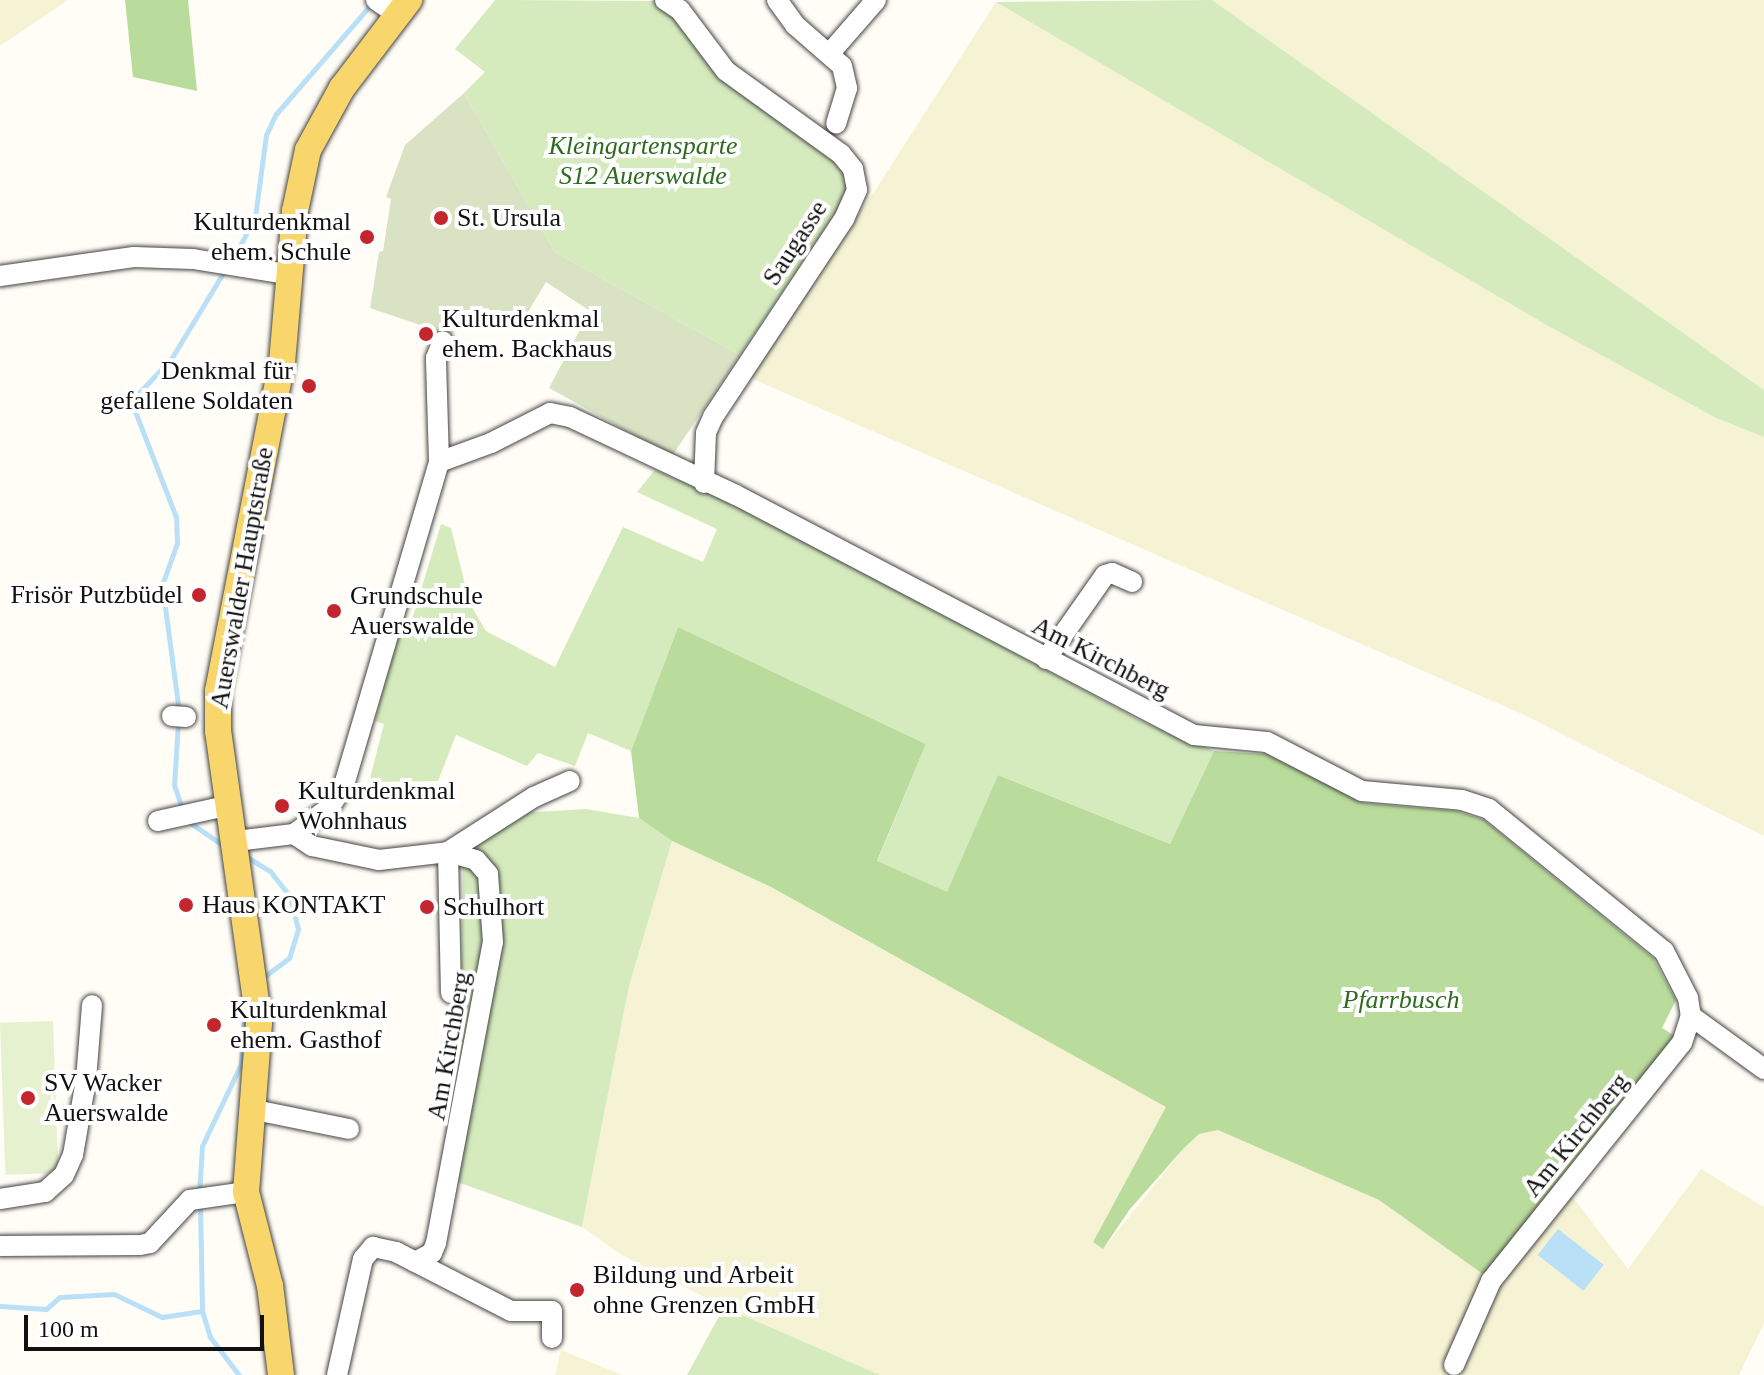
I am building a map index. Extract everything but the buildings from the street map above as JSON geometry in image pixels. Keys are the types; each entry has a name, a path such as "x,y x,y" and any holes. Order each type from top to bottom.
{"main road":[{"name":"Auerswalder Hauptstraße","path":"281,1375 270,1286 246,1192 255,987 218,691 282,363 292,275 295,211 308,150 391,5"}],"street":[{"name":"Saugasse","path":"665,0 680,10 726,71 841,154 853,169 857,190 844,219 742,369 706,433 704,483"},
{"path":"777,0 795,25 842,66 847,88 836,123"},
{"path":"830,53 876,0"},
{"path":"0,276 108,258 231,264 292,275"},
{"path":"237,848 294,834 329,808 344,785 439,462 436,358 443,341"},
{"name":"Am Kirchberg","path":"439,462 491,443 550,413 570,417 1194,735 1267,742 1362,791 1462,800 1489,809 1664,951 1688,998 1691,1016 1682,1043 1491,1281 1454,1365"},
{"path":"1046,659 1105,575 1112,573 1132,582"},
{"path":"294,834 312,846 379,860 448,852 505,814 570,781"},
{"path":"158,821 183,812 230,805"},
{"name":"Am Kirchberg","path":"436,1243 476,1050 494,920 488,874 476,860 448,852 451,993"},
{"path":"0,1199 45,1192 64,1175 73,1155 86,1080 92,1005"},
{"path":"1691,1016 1764,1069"},
{"path":"250,1109 349,1129"},
{"path":"0,1246 150,1243 198,1198 246,1192"},
{"path":"415,1262 432,1253 436,1243"},
{"path":"436,1243 448,1280"},
{"path":"337,1375 367,1252 382,1246 511,1311 552,1311 552,1338"}],"shaded area":[{"path":"0,0 68,0 0,46"},
{"path":"1212,0 1764,0 1764,390"},
{"path":"996,2 1550,327 1716,418 1764,437 1764,836 1522,714 755,380 746,371 876,189"},
{"path":"672,841 771,887 1167,1107 1093,1242 1103,1249 1184,1148 1199,1134 1218,1129 1379,1200 1486,1276 1557,1186 1575,1200 1628,1269 1701,1169 1764,1207 1764,1323 1739,1375 880,1375 724,1307 620,1254 582,1227 629,986"},
{"path":"561,1350 622,1375 555,1375"}],"green space":[{"path":"125,0 188,0 197,91 133,77"},
{"name":"Kleingartensparte S12 Auerswalde","path":"495,0 653,1 678,15 843,162 850,191 740,355 555,252 464,93 485,72 455,49"},
{"path":"1212,0 1764,390 1764,437 1716,418 1550,327 996,2"},
{"path":"464,93 555,252 740,355 672,456 549,388 590,311 546,282 522,322 500,310 463,310 449,342 423,326 370,308 391,199 386,197 405,145"},
{"path":"655,470 742,507 1141,721 1214,751 1170,844 998,775 947,893 877,862 926,744 678,627 631,751 588,733 575,766 538,753 527,766 456,735 438,781 369,782 384,724 375,721 392,651 401,629 411,623 441,524 451,528 470,604 486,631 555,667 623,527 703,562 717,529 637,492"},
{"name":"Pfarrbusch","path":"678,627 926,744 877,861 947,892 998,775 1170,844 1214,751 1267,754 1364,803 1457,811 1484,820 1653,958 1676,1000 1662,1028 1675,1036 1487,1277 1379,1200 1218,1130 1199,1134 1184,1148 1130,1209 1103,1249 1093,1242 1166,1107 771,887 672,841 639,818 631,751"},
{"path":"586,809 639,818 672,841 629,986 582,1227 449,1179 461,1040 463,854 505,814"},
{"name":"SV Wacker Auerswalde","path":"53,1021 58,1173 5,1175 0,1023"},
{"path":"724,1307 880,1375 687,1375"}],"water":[{"path":"1558,1229 1604,1265 1583,1291 1538,1255"}],"waterway":[{"path":"233,259 255,217 266,135 276,114 373,2"},
{"path":"179,712 162,585 177,543 176,517 131,401 171,359 225,270"},
{"path":"178,722 174,785 183,811"},
{"path":"186,820 227,848"},
{"path":"244,855 270,871 290,897 298,929 289,958 261,979"},
{"path":"199,1194 202,1146 241,1064 245,994"},
{"path":"200,1204 202,1311 210,1337 239,1375"},
{"path":"0,1306 46,1309 60,1297 114,1294 162,1317 202,1311"}],"place":[{"name":"St. Ursula","path":"441,218"},
{"name":"Kulturdenkmal ehem. Schule","path":"367,237"},
{"name":"Kulturdenkmal ehem. Backhaus","path":"426,334"},
{"name":"Denkmal für gefallene Soldaten","path":"309,386"},
{"name":"Frisör Putzbüdel","path":"199,595"},
{"name":"Grundschule Auerswalde","path":"334,611"},
{"name":"Kulturdenkmal Wohnhaus","path":"282,806"},
{"name":"Haus KONTAKT","path":"186,905"},
{"name":"Schulhort","path":"427,907"},
{"name":"Kulturdenkmal ehem. Gasthof","path":"214,1025"},
{"name":"SV Wacker Auerswalde","path":"28,1098"},
{"name":"Bildung und Arbeit ohne Grenzen GmbH","path":"577,1290"}]}
